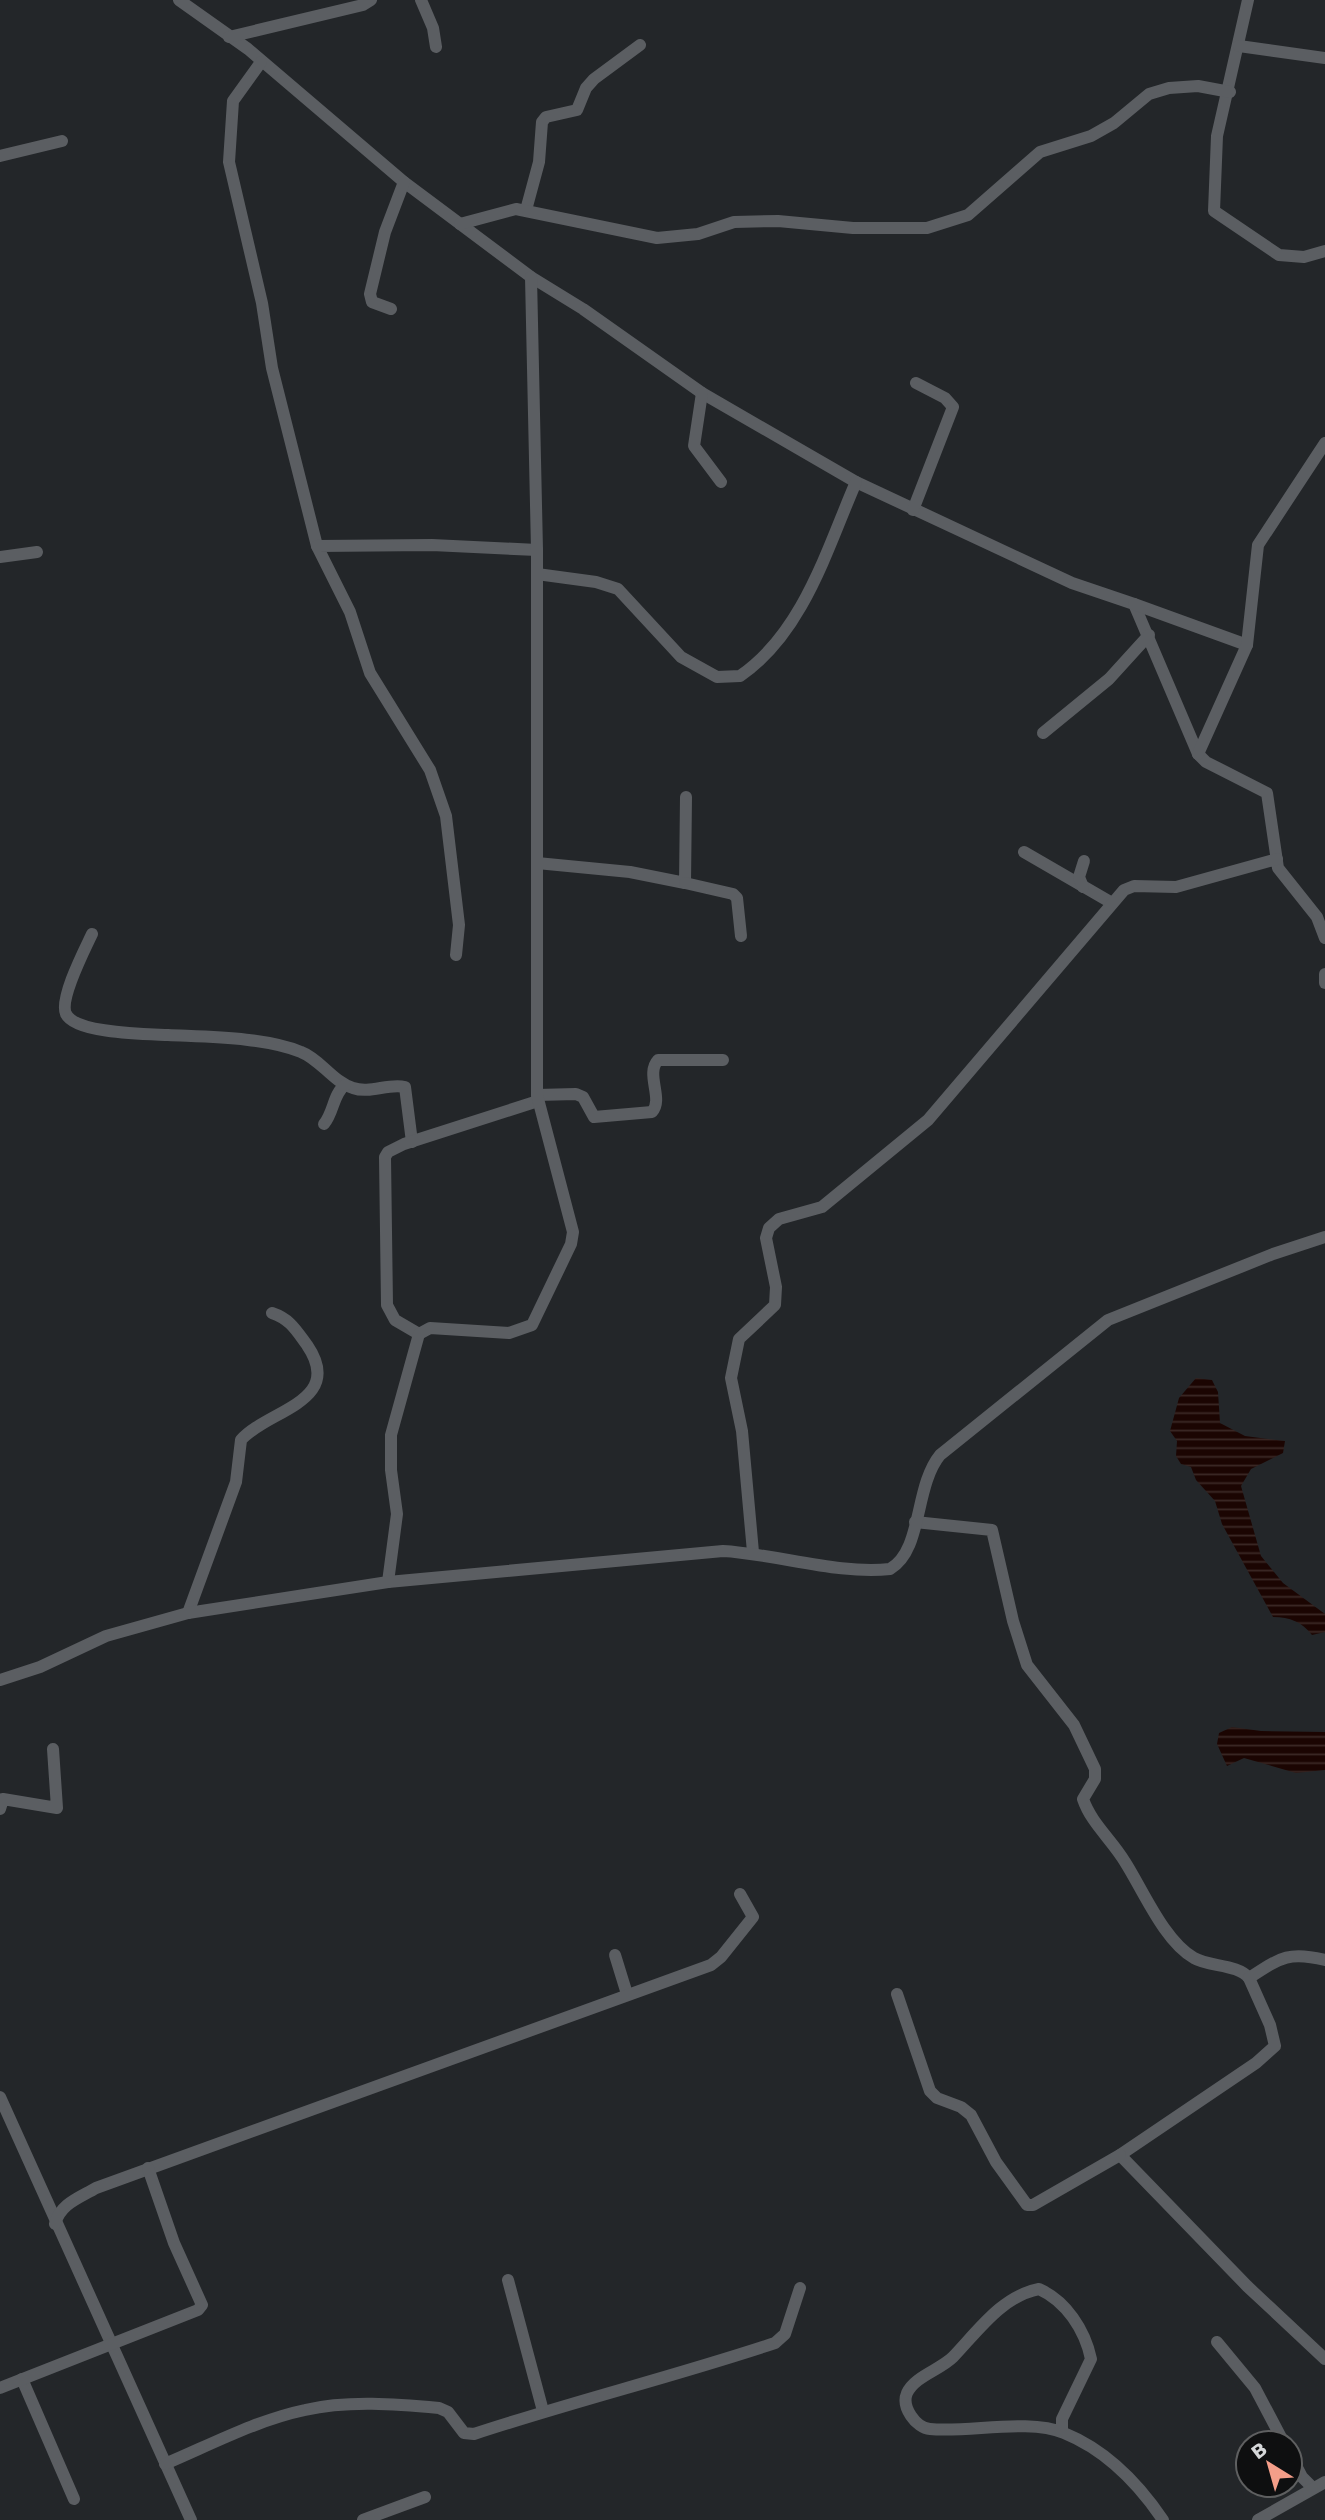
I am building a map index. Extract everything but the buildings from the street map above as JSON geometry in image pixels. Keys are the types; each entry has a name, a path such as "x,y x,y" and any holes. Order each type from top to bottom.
{"street":[{"path":"179,0 248,49 404,183 531,277 583,309 702,393 856,482 913,510 1072,583 1247,646"},
{"path":"229,37 363,5 371,0"},
{"path":"421,0 433,28 436,47"},
{"path":"1248,0 1230,92 1217,136 1214,211 1279,255 1304,257 1325,251"},
{"path":"527,210 539,162 542,122 546,117 577,110 586,88 594,79 640,45"},
{"path":"1239,46 1325,58"},
{"path":"261,62 233,101 229,162 262,303 275,381 317,546 350,612 370,673 430,770 446,817 459,925 456,955"},
{"path":"460,224 516,209 593,227 657,238 698,234 734,222 778,221 853,228 927,228 968,215 1040,152 1091,136 1114,123 1149,94 1169,88 1198,86 1230,92"},
{"path":"0,156 62,141"},
{"path":"391,309 372,302 370,294 388,222 404,183"},
{"path":"388,1582 397,1514 391,1470 391,1435 419,1334 430,1328 509,1333 532,1325 541,1312 571,1244 573,1232 537,1098 537,550 531,277"},
{"path":"913,510 953,407 945,398 916,383"},
{"path":"702,393 694,446 721,482"},
{"path":"1198,754 1247,646 1258,545 1325,443"},
{"path":"537,574 596,582 618,590 681,657 717,677 740,676 776,642 799,611 856,482"},
{"path":"317,546 432,545 537,550"},
{"path":"0,557 37,552"},
{"path":"1134,604 1198,754 1206,762 1267,793 1278,868 1317,917 1325,938"},
{"path":"1043,733 1110,679 1149,635"},
{"path":"685,883 686,797"},
{"path":"1024,852 1112,903"},
{"path":"753,1552 742,1432 731,1378 738,1339 775,1305 776,1287 766,1238 769,1228 779,1219 822,1207 919,1128 1128,887 1176,887 1277,859"},
{"path":"1083,887 1079,877 1084,861"},
{"path":"537,863 630,873 733,894 737,898 741,936"},
{"path":"92,934 72,979 66,1005 67,1016 76,1023 129,1033 199,1037 289,1048 312,1057 345,1084 363,1089 405,1087 412,1142"},
{"path":"1325,975 1325,983"},
{"path":"419,1334 395,1320 386,1296 383,1161 388,1152 537,1098 583,1097 594,1117 652,1111 656,1104 653,1070 658,1060 723,1060"},
{"path":"324,1124 332,1114 339,1089 345,1084"},
{"path":"0,1680 40,1668 106,1636 188,1613 388,1582 723,1551 753,1552 848,1569 890,1569 906,1554 927,1474 940,1455 1099,1326 1132,1309 1325,1237"},
{"path":"188,1613 236,1482 241,1440 298,1404 310,1393 318,1372 317,1360 290,1322 272,1313"},
{"path":"897,1994 930,2091 937,2098 961,2107 971,2115 996,2162 1027,2205 1033,2205 1120,2155 1256,2063 1275,2046 1270,2025 1249,1978 1237,1970 1209,1965 1186,1952 1150,1907 1124,1860 1086,1808 1083,1798 1095,1779 1095,1769 1074,1725 1027,1665 1013,1621 992,1530 915,1522"},
{"path":"0,1809 3,1800 57,1808 53,1749"},
{"path":"55,2224 58,2212 64,2206 96,2188 711,1965 721,1957 753,1917 740,1894"},
{"path":"1249,1978 1282,1957 1301,1954 1325,1960"},
{"path":"615,1955 627,1994"},
{"path":"0,2097 55,2224 191,2520"},
{"path":"1120,2155 1247,2286 1325,2359"},
{"path":"0,2388 153,2325 198,2310 202,2305 174,2243 148,2168"},
{"path":"508,2280 543,2411"},
{"path":"165,2464 274,2419 326,2407 439,2408 448,2412 461,2431 468,2435 543,2411 671,2377 775,2343 785,2334 800,2288"},
{"path":"1062,2432 1062,2419 1091,2359 1080,2331 1060,2301 1039,2289 1012,2297 947,2363 916,2382 907,2394 906,2406 914,2420 927,2429 1019,2427 1062,2432 1103,2454 1133,2479 1163,2520"},
{"path":"1217,2342 1255,2388 1277,2429"},
{"path":"22,2379 74,2499"},
{"path":"1258,2520 1319,2485"},
{"path":"363,2520 425,2497"}],"shaded area":[{"path":"1196,1378 1212,1380 1218,1392 1220,1423 1245,1436 1285,1441 1283,1453 1251,1469 1241,1486 1261,1556 1283,1583 1325,1614 1325,1632 1312,1635 1295,1621 1273,1617 1222,1524 1215,1501 1196,1480 1191,1467 1181,1464 1176,1456 1177,1441 1170,1431 1179,1398"},
{"path":"1232,1727 1261,1731 1325,1732 1325,1770 1296,1773 1244,1758 1227,1766 1217,1744 1219,1733"}]}
